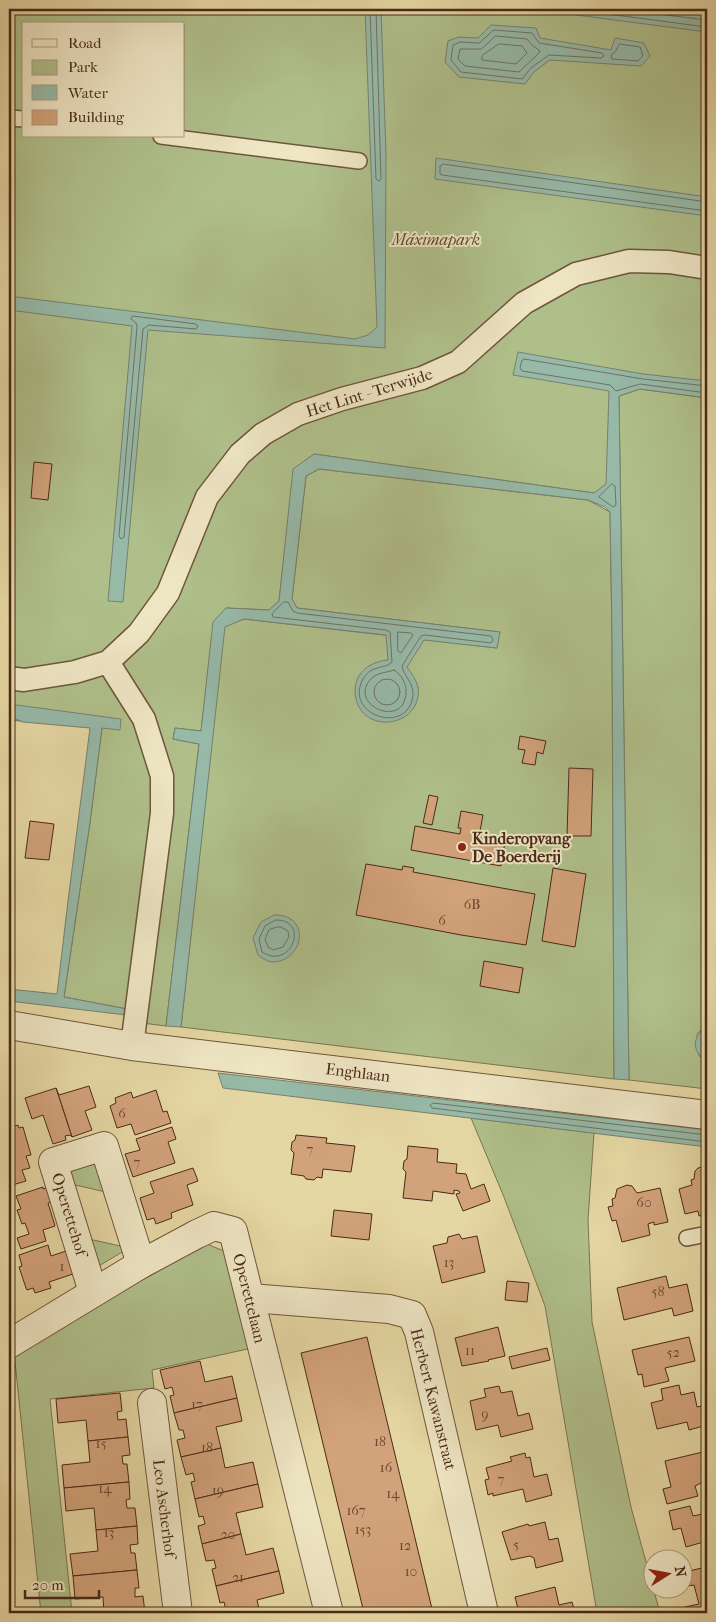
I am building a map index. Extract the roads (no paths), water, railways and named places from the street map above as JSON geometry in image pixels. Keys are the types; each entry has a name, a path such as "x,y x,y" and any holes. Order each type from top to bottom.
{"street":[{"name":"Het Lint - Terwijde","path":"9,678 24,680 75,672 108,662 139,633 168,593 207,497 240,454 263,434 298,414 342,399 422,378 458,362 524,303 576,274 629,261 669,262 707,268"},
{"path":"108,662 144,719 162,776 162,813 132,1046"},
{"name":"Enghlaan","path":"9,1025 132,1046 707,1115"},
{"name":"Operettehof","path":"94,1292 54,1162 104,1146 141,1264"},
{"name":"Operettelaan","path":"9,1344 141,1264 197,1234 214,1226 233,1231 329,1613"},
{"name":"Herbert Kawanstraat","path":"251,1298 389,1309 412,1315 419,1332 484,1613"},
{"name":"Leo Ascherhof","path":"152,1402 178,1613"}],"lane":[{"path":"9,118 22,119"},
{"path":"177,138 359,161"},
{"path":"687,1238 707,1234"}],"water":[{"path":"365,9 381,9 386,154 385,348 148,330 123,602 108,601 132,326 9,310 9,296 355,339 368,335 377,327"},
{"path":"530,9 707,9 707,32"},
{"path":"491,25 536,28 540,38 611,50 615,38 644,43 650,56 641,66 550,60 534,72 525,84 459,77 445,62 448,41 459,37 478,38"},
{"path":"436,158 707,197 707,216 435,179"},
{"path":"518,352 643,374 707,381 707,398 640,389 619,396 629,1080 614,1079 610,512 605,507 588,500 319,469 306,476 292,599 297,608 500,632 497,648 424,640 407,667 418,687 417,700 412,711 403,718 381,722 370,718 361,711 356,699 355,690 361,672 364,669 375,663 388,660 386,635 244,619 225,627 181,1027 166,1026 199,744 173,739 175,728 201,731 213,622 226,608 269,610 279,601 293,469 314,454 594,493 606,484 609,391 513,375"},
{"path":"9,704 121,719 120,730 102,728 64,997 127,1009 126,1015 9,1001 9,989 57,994 90,728 23,722 9,716"},
{"path":"274,915 286,917 294,922 299,929 299,938 297,947 291,955 283,960 272,962 258,955 253,938 261,922"},
{"path":"707,1025 707,1061 698,1052 695,1043 699,1034"},
{"path":"218,1073 707,1130 707,1147 223,1088"}],"place":[{"name":"Kinderopvang De Boerderij","path":"462,847"}],"park label":[{"name":"Máximapark","path":"436,239"}]}
